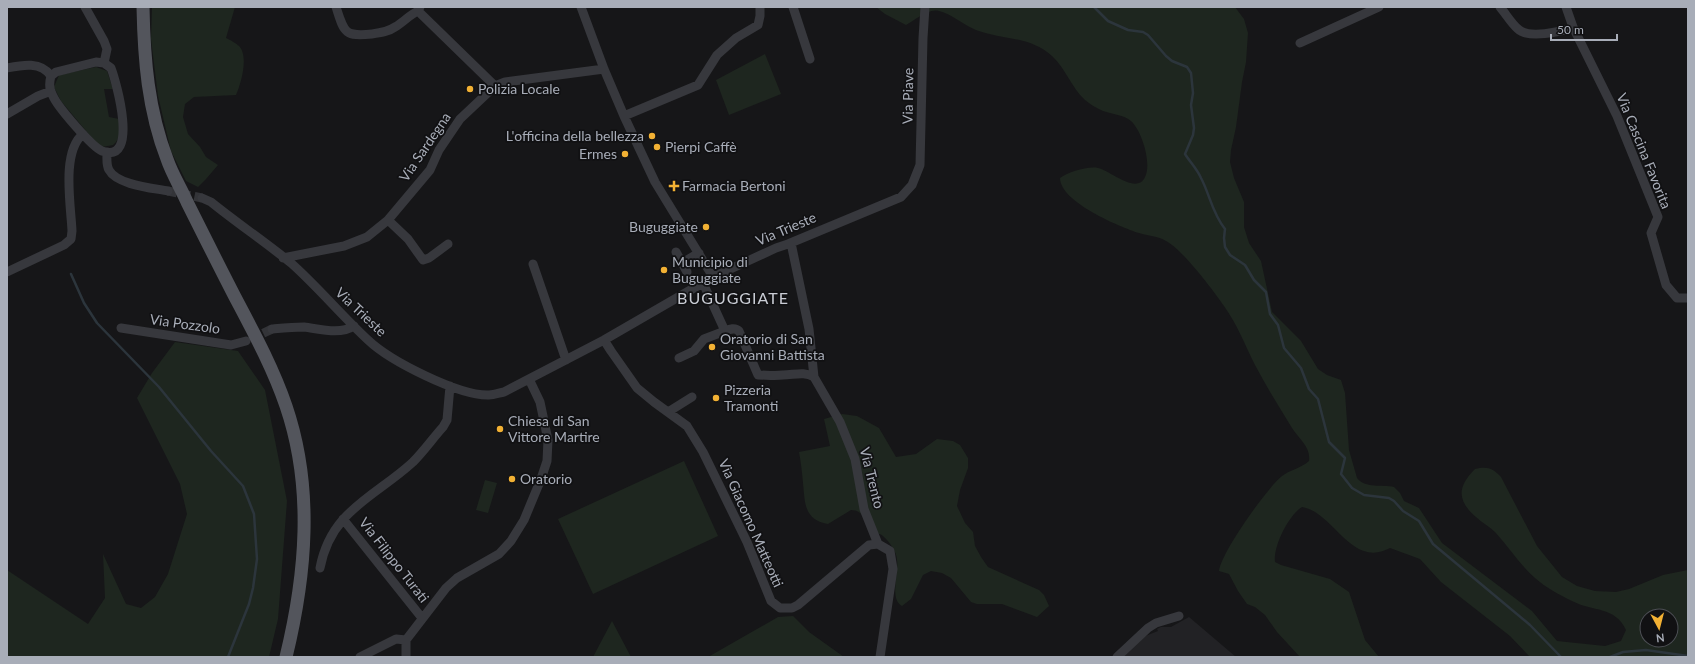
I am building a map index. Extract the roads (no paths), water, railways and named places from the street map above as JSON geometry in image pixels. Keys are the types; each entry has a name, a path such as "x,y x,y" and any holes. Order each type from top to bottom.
{"main road":[{"path":"143,7 144,57 152,109 167,159 208,246 266,356 287,407 298,451 304,498 305,545 301,588 286,657"}],"street":[{"path":"336,7 344,29 349,34 356,36 386,32 396,27 419,9 495,86"},
{"path":"581,7 604,69 624,116 656,182 713,277"},
{"path":"624,116 698,85 717,54 736,38 758,25 760,7"},
{"path":"793,7 810,58"},
{"name":"Via Piave","path":"912,185 920,165 925,7"},
{"path":"1300,43 1379,7"},
{"path":"1500,7 1518,30 1524,33 1532,34 1563,31 1573,28"},
{"name":"Via Cascina Favorita","path":"1566,7 1573,28 1617,116 1658,217 1651,234 1666,285 1677,298 1688,298"},
{"path":"88,9 107,49 104,63"},
{"path":"96,62 104,63 111,68 114,75 124,133 120,145 114,150 107,152 95,147 57,103 51,91 50,81 51,76 56,72 96,62"},
{"path":"7,68 33,65 43,67 51,76"},
{"name":"Via Sardegna","path":"283,258 344,246 367,237 388,220 430,170 439,150 460,119 495,86 504,82 604,69"},
{"path":"7,114 38,96 51,91"},
{"path":"7,272 64,245 71,238 72,231 69,178 71,154 75,145 83,134"},
{"path":"107,152 107,164 110,172 116,178 129,183 168,191"},
{"name":"Via Trieste","path":"202,198 211,202 283,258 370,342 412,368 450,386 474,393 489,395 504,392 604,340 713,277 776,248 901,196 912,185"},
{"path":"388,220 408,239 423,260 429,258 448,244"},
{"name":"Via Trento","path":"791,243 808,329 814,377 840,422 855,459 864,509 878,544"},
{"path":"676,252 687,272"},
{"path":"682,263 699,253"},
{"path":"533,264 566,360"},
{"path":"703,283 724,331"},
{"path":"272,329 298,327 326,330 348,330 354,326"},
{"name":"Via Pozzolo","path":"121,328 231,345 246,341"},
{"path":"679,358 694,351 704,339 733,328 737,329 739,332 758,375 802,373 814,377"},
{"name":"Via Giacomo Matteotti","path":"604,340 638,388 687,426 704,452 748,542 771,601 780,608 792,608 869,545 878,544"},
{"path":"406,657 406,640 446,588 457,578 499,554 511,541 524,520 541,480 547,461 548,440 540,402 529,379"},
{"path":"320,568 323,554 331,536 343,519 356,506 413,462 444,427 447,420 450,386"},
{"path":"668,412 692,397"},
{"name":"Via Filippo Turati","path":"343,519 422,618"},
{"path":"878,544 890,551 893,569 880,657"},
{"path":"1117,657 1148,628 1156,623 1179,616"},
{"path":"360,657 396,639 406,640"}],"waterway":[{"path":"1094,7 1108,21 1128,30 1143,32 1148,35 1166,56 1172,61 1187,67 1191,73 1193,93 1191,105 1194,128 1193,135 1185,154 1204,184 1217,217 1225,229 1225,247 1230,255 1245,265 1254,280 1266,292 1270,314 1278,325 1284,348 1301,368 1309,389 1318,399 1329,442 1345,458 1341,474 1352,488 1364,495 1389,498 1394,501 1403,511 1419,521 1433,544 1530,625 1561,657"},
{"path":"71,274 84,303 97,323 159,387 211,451 243,486 254,514 257,559 249,604 228,657"},
{"path":"1610,657 1623,652 1646,650 1688,656"}],"tunnel":[{"path":"168,191 202,198"},
{"path":"251,339 272,329"}],"place":[{"name":"Polizia Locale","path":"470,89"},
{"name":"L'officina della bellezza","path":"652,136"},
{"name":"Pierpi Caffè","path":"657,147"},
{"name":"Ermes","path":"625,154"},
{"name":"Farmacia Bertoni","path":"674,186"},
{"name":"Buguggiate","path":"706,227"},
{"name":"Municipio di Buguggiate","path":"664,270"},
{"name":"Oratorio di San Giovanni Battista","path":"712,347"},
{"name":"Pizzeria Tramonti","path":"716,398"},
{"name":"Chiesa di San Vittore Martire","path":"500,429"},
{"name":"Oratorio","path":"512,479"}],"district":[{"name":"BUGUGGIATE","path":"733,298"}]}
